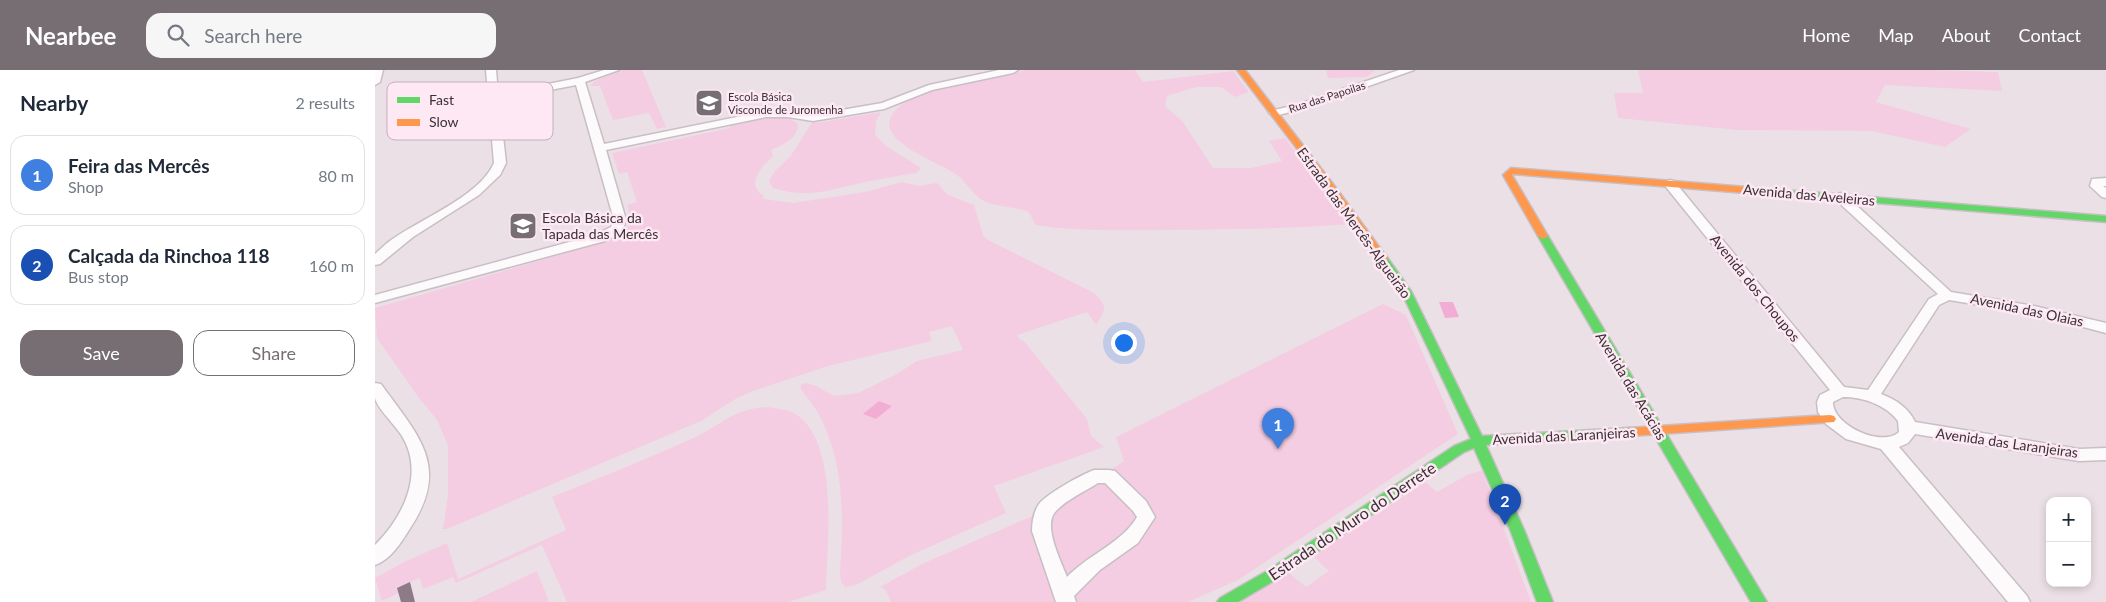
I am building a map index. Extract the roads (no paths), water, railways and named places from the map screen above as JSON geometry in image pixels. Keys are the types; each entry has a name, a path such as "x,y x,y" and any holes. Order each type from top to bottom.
{"street":[{"path":"553,86 580,81 614,70"},
{"path":"599,148 766,114 788,114 813,118 889,106 929,88 1013,70"},
{"name":"Estrada das Mercês-Algueirão","path":"1241,70 1333,190 1402,285 1478,441 1518,532 1545,602"},
{"name":"Rua das Papoilas","path":"1274,113 1307,105 1409,70"},
{"path":"375,298 601,238 619,226 620,220 580,81"},
{"path":"375,261 408,234 474,194 496,174 501,162 497,140"},
{"name":"Avenida das Aveleiras","path":"1511,171 2106,219"},
{"name":"Avenida das Acácias","path":"1511,171 1507,175 1759,602"},
{"path":"2106,182 2096,182 2096,186 2106,194"},
{"name":"Avenida dos Choupos","path":"1670,184 1840,392"},
{"path":"1840,197 1947,295 1934,302 1872,396"},
{"name":"Avenida das Olaias","path":"1947,295 2034,310 2106,328"},
{"path":"375,388 415,444 420,468 416,499 411,513 403,527 375,557"},
{"path":"1840,392 1855,392 1872,396 1897,410 1907,422 1909,427 1908,434 1903,438 1886,443 1861,438 1843,430 1830,419 1824,405 1827,399 1840,392"},
{"name":"Avenida das Laranjeiras","path":"1478,441 1830,419"},
{"name":"Avenida das Laranjeiras","path":"1909,427 2079,455 2106,454"},
{"name":"Estrada do Muro do Derrete","path":"1225,602 1272,575 1459,449 1478,441"},
{"path":"1886,443 2020,602"},
{"path":"1109,476 1140,506 1146,516 1139,531 1128,542 1092,566 1065,598 1041,531 1042,520 1046,509 1054,502 1094,477 1109,476"}],"place":[{"name":"Escola Básica Visconde de Juromenha","path":"709,103"},
{"name":"Escola Básica da Tapada das Mercês","path":"523,226"},
{"name":"Feira das Mercês","path":"1278,449"},
{"name":"Calçada da Rinchoa 118","path":"1505,525"}]}
